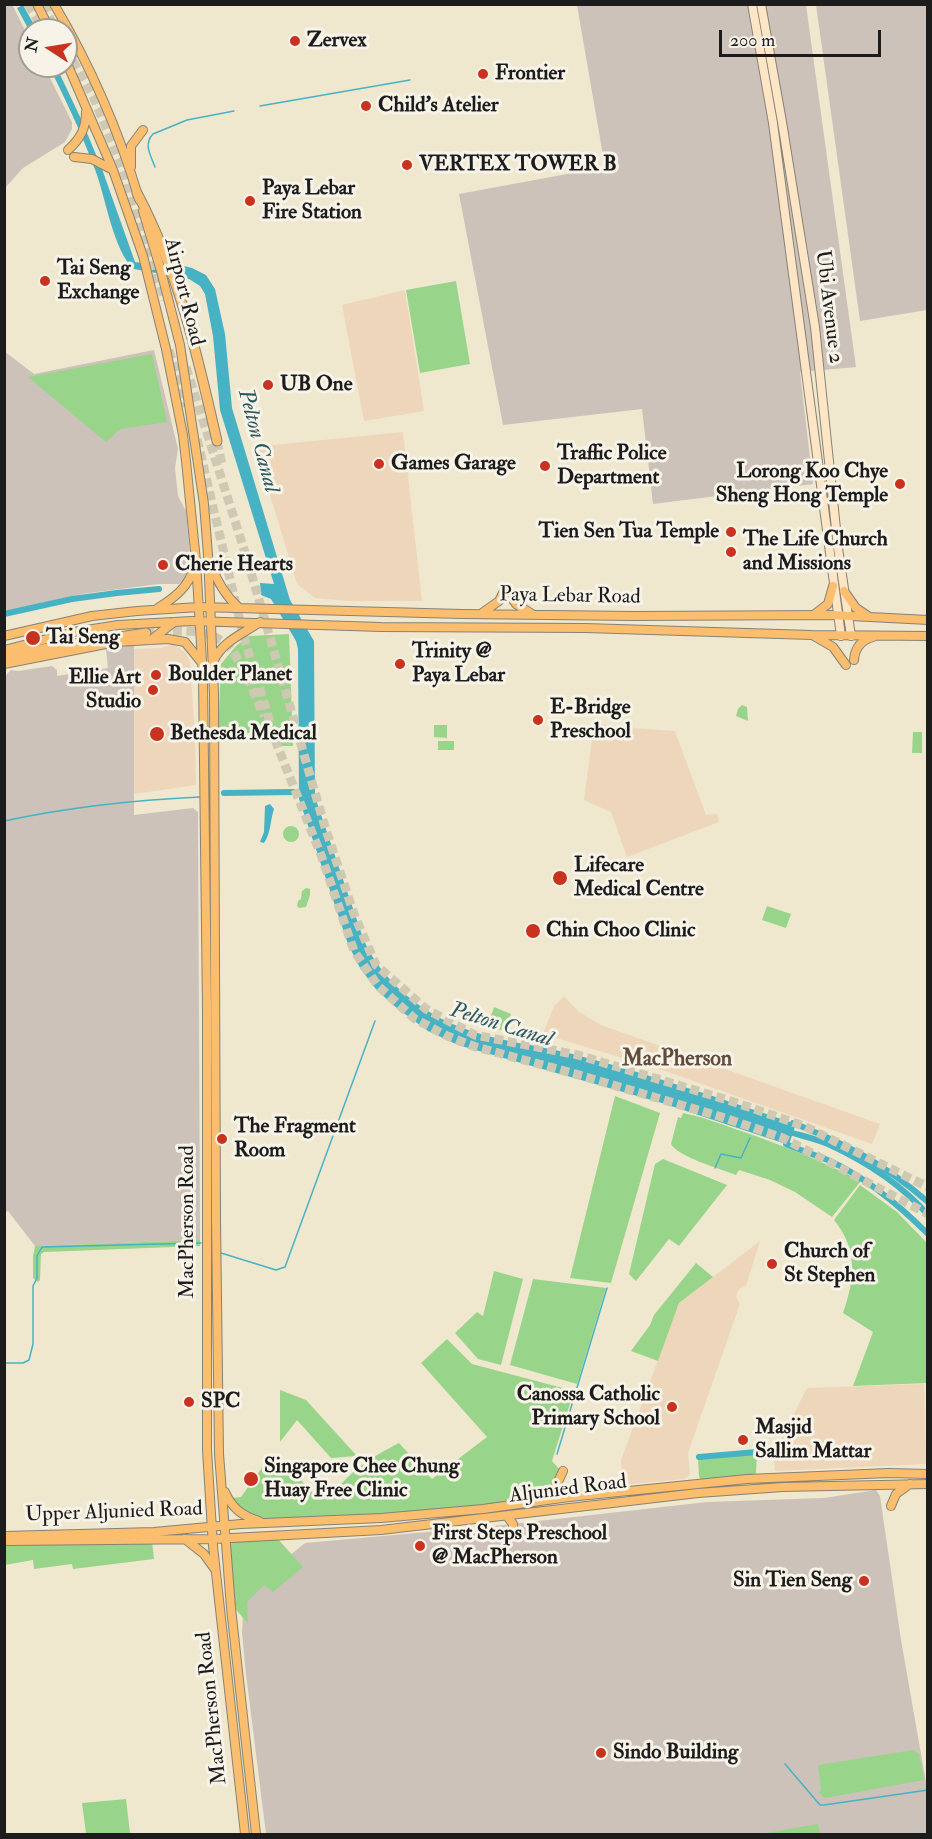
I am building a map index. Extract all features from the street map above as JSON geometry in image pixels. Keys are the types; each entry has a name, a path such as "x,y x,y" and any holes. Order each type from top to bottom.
{"highway":[{"path":"137,193 150,217 185,313 217,441"},
{"path":"4,657 53,647 148,636"}],"main road":[{"path":"35,4 44,18"},
{"name":"Airport Road","path":"54,4 77,44 108,115 132,178 161,271 180,345 204,504 212,607"},
{"name":"Ubi Avenue 2","path":"752,4 774,135 841,636"},
{"name":"Ubi Avenue 2","path":"761,4 815,327 819,383 851,636"},
{"name":"Airport Road","path":"73,78 113,170 143,256 166,349 183,435 199,607"},
{"path":"86,107 84,130 71,154 92,159 113,170"},
{"path":"132,178 131,146 143,130"},
{"path":"208,555 219,583 239,608"},
{"path":"157,609 185,586 196,561"},
{"path":"812,615 828,604 833,586"},
{"path":"481,614 499,601 505,590 516,604 532,614"},
{"path":"844,591 856,608 868,616"},
{"name":"Paya Lebar Road","path":"4,636 92,616 199,607 390,613 634,616 812,615 927,620"},
{"name":"MacPherson Road","path":"199,607 202,664 207,1011 205,1079 207,1450 216,1574 245,1834"},
{"name":"MacPherson Road","path":"212,607 218,1425 231,1608 256,1834"},
{"name":"Paya Lebar Road","path":"4,650 74,632 118,625 199,621 381,627 595,628 841,636 927,636"},
{"path":"4,664 148,636 174,622"},
{"path":"213,660 225,644 260,622"},
{"path":"812,635 833,647 850,663 856,650 865,640 880,636"},
{"path":"148,636 185,642 202,664"},
{"path":"545,1500 552,1495 563,1471"},
{"name":"Aljunied Road","path":"225,1526 381,1518 483,1509 545,1500 765,1478 890,1473 927,1474"},
{"path":"222,1483 227,1498 239,1512 248,1518 271,1523"},
{"path":"891,1506 896,1494 910,1484"},
{"name":"Aljunied Road","path":"213,1539 381,1530 698,1493 783,1487 927,1484"},
{"path":"507,1515 513,1524 513,1532"},
{"name":"Upper Aljunied Road","path":"4,1536 154,1532 225,1526"},
{"path":"185,1539 207,1558 216,1574"},
{"name":"Upper Aljunied Road","path":"4,1541 213,1539"}],"shaded area":[{"path":"12,4 19,18 18,78 50,78 72,122 72,129 65,142 23,168 5,188 4,5"},
{"path":"577,5 806,5 856,367 800,372 813,484 653,504 642,409 503,425 459,194 605,167"},
{"path":"816,5 927,5 927,310 860,321"},
{"path":"405,290 424,411 364,421 342,305"},
{"path":"154,350 178,449 175,468 178,496 186,511 190,556 186,578 179,584 159,584 82,594 5,611 4,351 34,374"},
{"path":"403,432 422,601 347,601 315,598 297,584 256,449 263,446"},
{"path":"174,644 186,653 190,662 196,785 134,794 134,649 161,648"},
{"name":"Tai Seng","path":"134,645 134,815 193,808 198,812 200,1240 35,1246 8,1211 5,1213 6,675 11,670 52,666 57,670 57,676 108,668 106,649"},
{"path":"594,723 675,731 706,815 717,814 719,822 627,857 611,812 584,800"},
{"path":"564,996 578,1011 601,1025 880,1124 872,1144 665,1071 543,1034 554,1006"},
{"name":"Canossa Catholic Primary School","path":"760,1241 746,1286 739,1289 736,1297 740,1304 688,1453 690,1475 684,1479 623,1485 621,1460 679,1303"},
{"path":"924,1384 926,1464 775,1471 774,1453 807,1388"},
{"path":"876,1490 880,1496 901,1640 927,1788 927,1834 266,1834 242,1632 244,1596 305,1543 494,1526 707,1502 824,1498"}],"green space":[{"path":"456,281 470,364 420,373 406,290"},
{"path":"152,354 167,422 120,429 106,442 28,377"},
{"path":"289,634 293,746 281,746 280,733 218,733 221,664 236,646 249,636"},
{"path":"742,705 747,707 748,721 736,716"},
{"path":"434,725 447,725 447,738 434,737"},
{"path":"913,732 922,732 922,753 912,753"},
{"path":"438,741 454,741 454,750 438,750"},
{"path":"288,826 294,826 299,834 297,840 288,842 283,837 283,831"},
{"path":"306,888 310,889 310,895 306,907 299,908 298,901 301,899 302,891"},
{"path":"767,906 791,914 786,928 762,920"},
{"path":"494,1007 511,1014 505,1029 492,1031 490,1019"},
{"path":"615,1096 660,1113 611,1283 570,1278"},
{"path":"683,1113 772,1142 861,1181 832,1217 795,1192 770,1180 739,1170 736,1175 691,1158 675,1149 671,1144 678,1117 681,1118"},
{"path":"663,1159 727,1185 679,1246 669,1239 636,1281 629,1274 655,1164"},
{"path":"860,1185 897,1212 927,1243 927,1383 853,1386 873,1332 843,1313 852,1276 851,1253 842,1231 834,1220"},
{"path":"200,1240 200,1246 44,1252 41,1254 40,1280 38,1282 33,1278 35,1246"},
{"path":"696,1263 713,1277 679,1303 658,1361 631,1351 650,1325 654,1315"},
{"path":"494,1271 523,1279 501,1365 478,1359 455,1333 477,1312 483,1316"},
{"path":"533,1279 606,1288 577,1384 510,1365"},
{"path":"447,1339 472,1364 574,1391 552,1461 561,1471 551,1489 540,1499 404,1514 268,1521 243,1511 231,1498 241,1497 266,1462 283,1461 314,1494 333,1494 363,1464 399,1443 432,1479 487,1437 421,1363"},
{"path":"280,1390 306,1400 357,1456 331,1458 297,1420 280,1442"},
{"path":"757,1454 756,1473 752,1476 702,1480 699,1477 698,1458"},
{"path":"277,1538 303,1567 273,1592 264,1585 247,1602 248,1624 234,1607 229,1544 233,1540"},
{"path":"152,1541 154,1559 73,1569 72,1564 34,1569 33,1560 5,1565 4,1543"},
{"path":"913,1750 919,1754 924,1780 825,1798 818,1792 821,1791 818,1765"},
{"path":"126,1799 130,1833 86,1834 82,1803"},
{"path":"818,1824 820,1834 761,1834"}],"water":[{"path":"23,5 30,18 22,18 17,8"},
{"name":"Pelton Canal","path":"55,78 62,78 82,121 102,169 135,262 192,268 206,275 215,289 225,334 232,408 290,600 314,641 315,797 363,938 377,964 407,996 444,1020 477,1033 634,1071 793,1123 786,1144 662,1103 458,1045 428,1031 393,1005 375,988 360,968 348,944 299,799 298,649 296,641 271,599 261,595 260,583 274,584 220,410 213,336 205,294 200,286 189,279 134,269 127,261 120,250 98,178"},
{"path":"270,804 274,809 264,843 260,842 264,832 265,806"}],"waterway":[{"path":"260,106 410,80"},
{"path":"155,167 148,146 153,134 187,120 234,111"},
{"path":"4,614 72,599 159,589"},
{"path":"224,793 293,792"},
{"path":"4,821 102,805 200,797"},
{"path":"221,1253 276,1270 285,1267 375,1021"},
{"name":"Pelton Canal","path":"928,1202 896,1176 864,1156 793,1123 786,1144 830,1161 870,1184 928,1234"},
{"name":"Pelton Canal","path":"783,1130 823,1142 855,1158 894,1183 928,1215"},
{"path":"715,1168 721,1154 741,1158 750,1138"},
{"path":"4,1363 23,1363 29,1360 33,1344 33,1286 37,1278 37,1256 42,1247 201,1243"},
{"path":"557,1454 607,1288"},
{"path":"699,1457 757,1452"},
{"path":"785,1764 820,1805 928,1790"}],"tunnel":[{"path":"28,4 36,18"},
{"path":"44,4 50,18"},
{"path":"78,70 93,96 126,177 165,300"},
{"path":"169,350 187,406"},
{"path":"186,367 248,562 325,827 354,914 376,965 426,1009 475,1035 578,1055 731,1101 804,1126 928,1187"},
{"path":"197,439 243,634 277,745 321,855 354,951 378,986 415,1019 447,1036 476,1047 725,1118 783,1138 928,1214"},
{"path":"217,441 222,465"},
{"path":"146,633 188,631 219,639 237,658 264,716"}],"place":[{"name":"Zervex","path":"295,41"},
{"name":"Frontier","path":"483,74"},
{"name":"Child's Atelier","path":"366,106"},
{"name":"VERTEX TOWER B","path":"407,165"},
{"name":"Paya Lebar Fire Station","path":"250,201"},
{"name":"Tai Seng Exchange","path":"45,281"},
{"name":"UB One","path":"268,385"},
{"name":"Games Garage","path":"379,464"},
{"name":"Traffic Police Department","path":"545,466"},
{"name":"Lorong Koo Chye Sheng Hong Temple","path":"900,484"},
{"name":"Tien Sen Tua Temple","path":"731,532"},
{"name":"The Life Church and Missions","path":"731,552"},
{"name":"Cherie Hearts","path":"163,565"},
{"name":"Tai Seng","path":"33,638"},
{"name":"Trinity @ Paya Lebar","path":"400,664"},
{"name":"Boulder Planet","path":"156,675"},
{"name":"Ellie Art Studio","path":"153,690"},
{"name":"E-Bridge Preschool","path":"538,720"},
{"name":"Bethesda Medical","path":"157,734"},
{"name":"Lifecare Medical Centre","path":"560,878"},
{"name":"Chin Choo Clinic","path":"533,931"},
{"name":"The Fragment Room","path":"222,1139"},
{"name":"Church of St Stephen","path":"772,1264"},
{"name":"SPC","path":"189,1402"},
{"name":"Canossa Catholic Primary School","path":"672,1407"},
{"name":"Masjid Sallim Mattar","path":"743,1440"},
{"name":"Singapore Chee Chung Huay Free Clinic","path":"251,1479"},
{"name":"First Steps Preschool @ MacPherson","path":"420,1546"},
{"name":"Sin Tien Seng","path":"864,1581"},
{"name":"Sindo Building","path":"601,1753"}],"district":[{"name":"MacPherson","path":"677,1060"}]}
